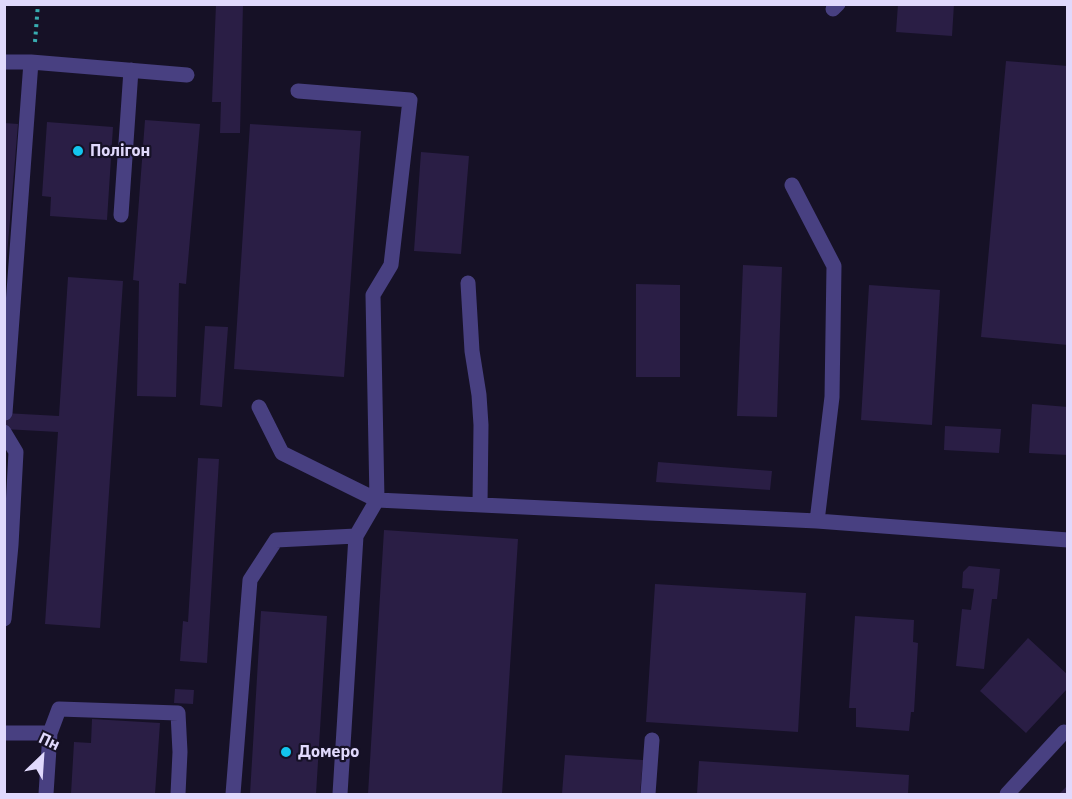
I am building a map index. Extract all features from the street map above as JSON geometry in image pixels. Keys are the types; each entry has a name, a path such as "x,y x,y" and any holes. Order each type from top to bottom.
{"lane":[{"path":"4,62 31,62 187,75"},
{"path":"5,403 31,62"},
{"path":"121,215 131,70"},
{"path":"298,91 410,100 391,265 373,295 377,500 356,536 340,795"},
{"path":"792,185 834,266 832,397 817,521"},
{"path":"468,283 472,351 481,425 480,505"},
{"path":"258,407 282,453 377,500 817,521 1068,540"},
{"path":"4,432 16,452 4,620"},
{"path":"233,795 250,580 276,540 356,536"},
{"path":"45,795 50,733 59,709 178,713 180,752 178,795"},
{"path":"1007,795 1066,732"},
{"path":"4,733 50,733"},
{"path":"648,795 652,740"}],"path":[{"path":"35,42 38,4"}],"building":[{"path":"216,4 243,4 240,133 220,133 221,102 212,102"},
{"path":"898,4 954,4 952,36 896,32"},
{"path":"1006,61 1068,66 1068,345 981,337"},
{"path":"145,120 200,124 186,284 179,283 176,397 137,396 139,281 133,280"},
{"path":"47,122 113,127 107,220 50,216 51,197 42,196"},
{"path":"4,123 18,124 6,267 4,267"},
{"path":"250,124 361,131 344,377 234,369"},
{"path":"421,152 469,156 461,254 414,251"},
{"path":"743,265 782,267 777,417 737,416"},
{"path":"68,277 123,281 100,628 45,624 58,432 4,429 4,413 59,416"},
{"path":"636,284 680,285 680,377 636,377"},
{"path":"869,285 940,290 932,425 861,420"},
{"path":"205,326 228,327 222,407 200,405"},
{"path":"1032,404 1068,407 1068,455 1029,453"},
{"path":"945,426 1001,429 999,453 944,450"},
{"path":"198,458 219,459 207,663 180,661 183,621 188,622"},
{"path":"658,462 772,471 770,490 656,482"},
{"path":"384,530 518,539 502,794 368,794"},
{"path":"969,566 1000,569 997,599 992,599 984,669 956,666 962,609 971,610 974,589 962,588 963,572"},
{"path":"655,584 806,593 798,732 646,722"},
{"path":"261,611 327,616 316,794 250,794"},
{"path":"855,616 914,620 913,642 918,643 914,712 911,712 909,731 856,727 856,708 849,708"},
{"path":"1028,638 1068,675 1068,688 1026,733 980,691"},
{"path":"175,689 194,690 193,704 174,703"},
{"path":"92,719 160,723 155,794 71,794 74,742 91,743"},
{"path":"565,755 643,760 640,794 562,794"},
{"path":"699,761 909,775 908,794 697,794"},
{"path":"1068,785 1068,794 1059,794"}],"place":[{"name":"Полігон","path":"78,151"},
{"name":"Домеро","path":"286,752"}]}
